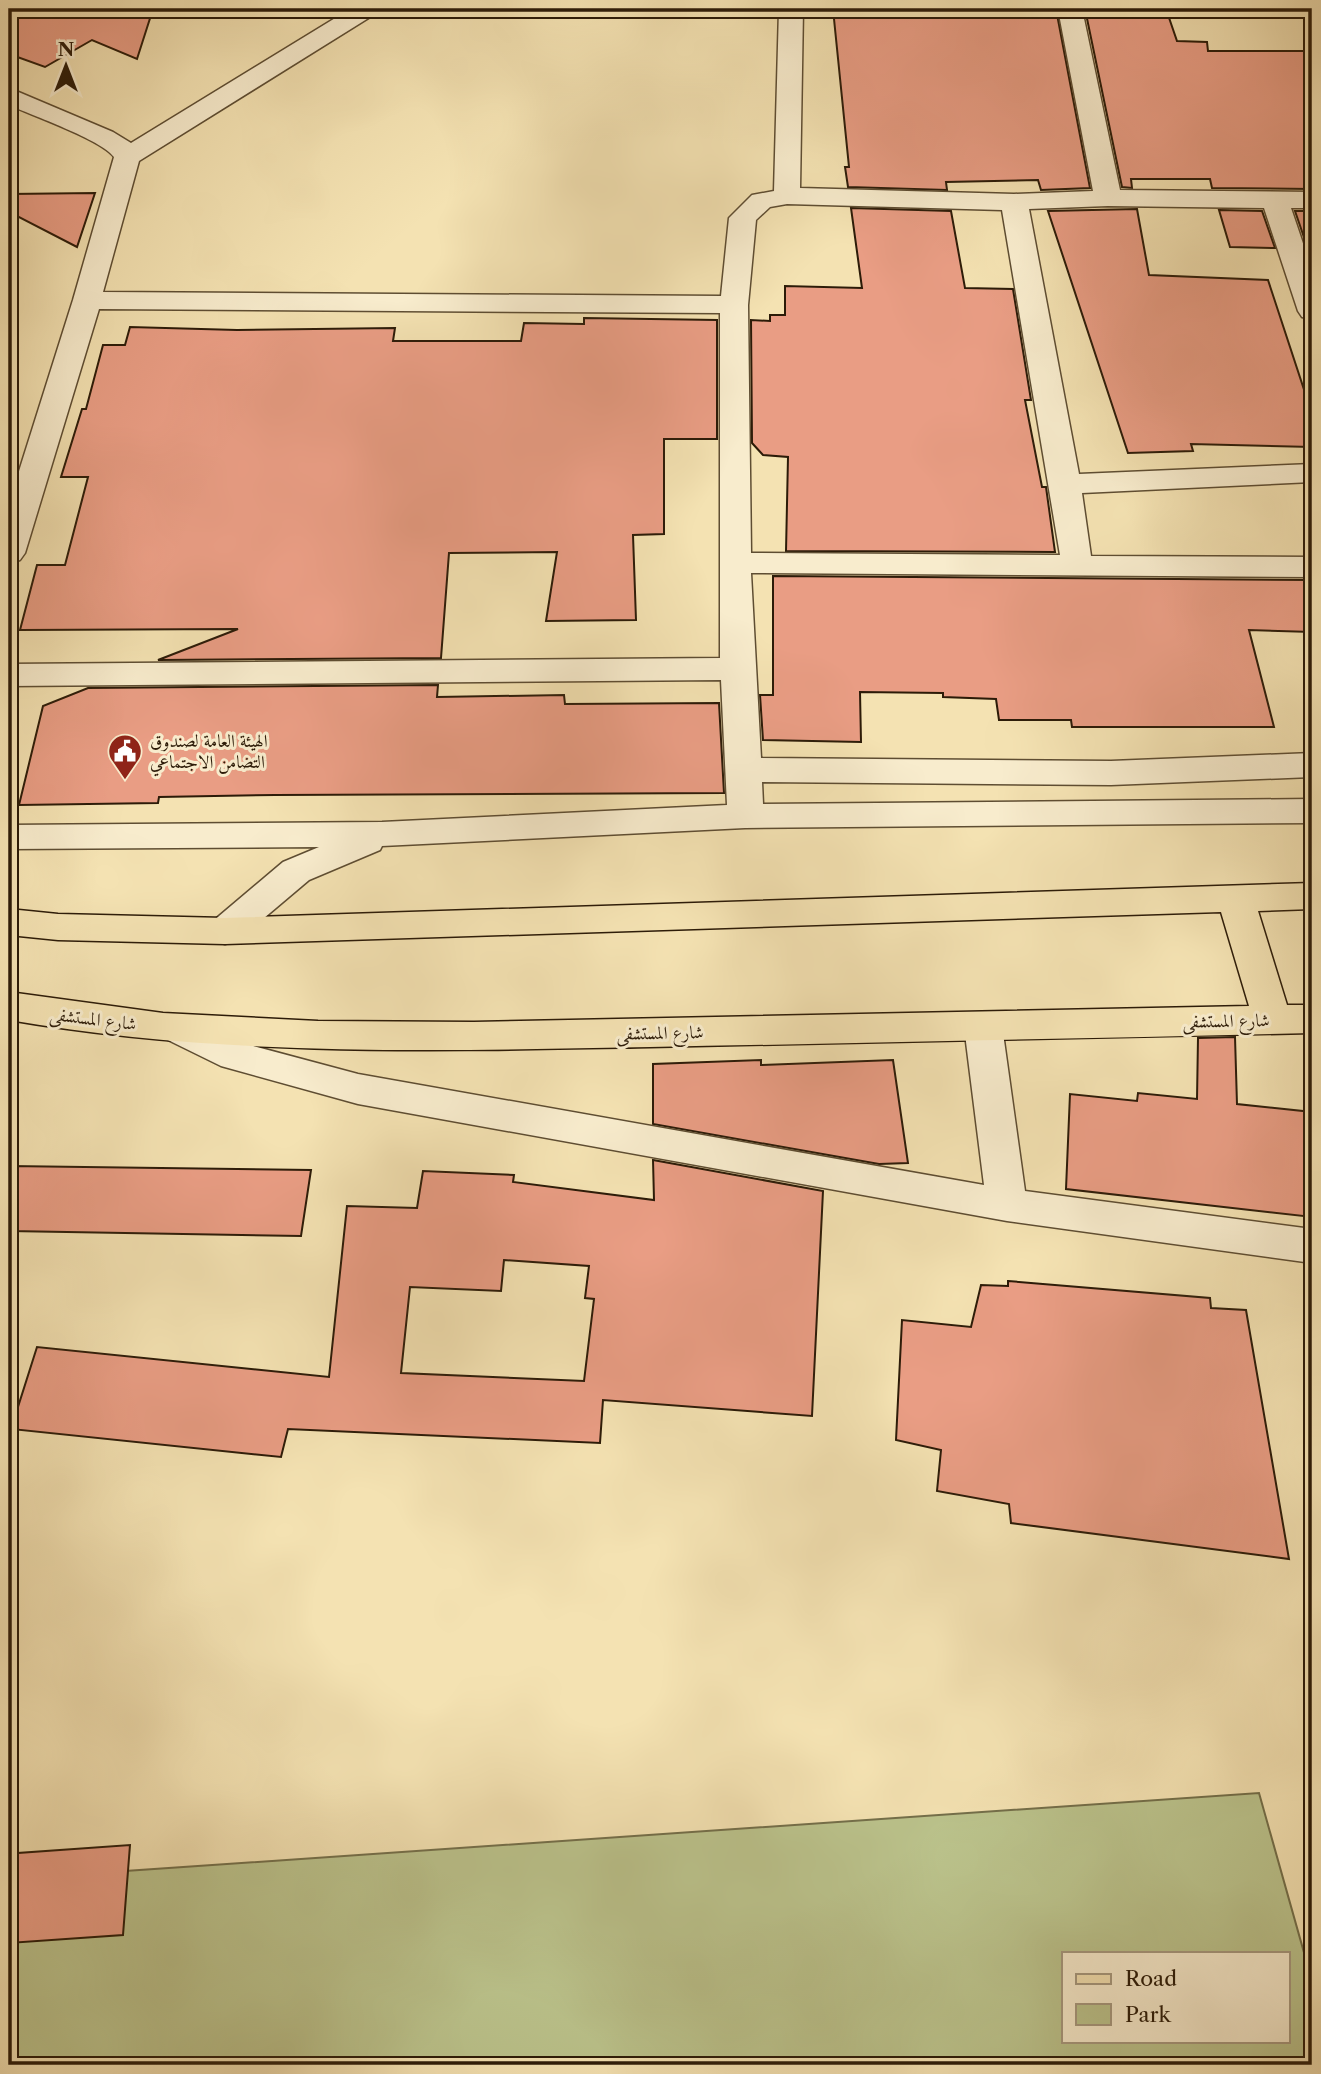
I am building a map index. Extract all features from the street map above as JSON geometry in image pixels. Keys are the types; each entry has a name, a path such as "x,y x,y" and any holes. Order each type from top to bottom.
{"main road":[{"path":"9,922 58,927 225,931 1312,897"},
{"path":"1236,899 1272,1020"},
{"name":"شارع المستشفى","path":"9,1006 58,1016 182,1030 378,1038 1312,1020"}],"street":[{"path":"9,553 87,300 127,157 366,9"},
{"path":"787,196 791,9"},
{"path":"1070,9 1108,198"},
{"path":"9,96 104,137 119,145 127,157"},
{"path":"745,816 746,771 737,669 734,305 743,218 761,201 787,196 1014,202 1108,198 1312,200"},
{"path":"1275,200 1312,311"},
{"path":"1014,202 1077,565"},
{"path":"87,300 734,305"},
{"path":"1065,484 1312,473"},
{"path":"735,562 1312,567"},
{"path":"9,675 737,669"},
{"path":"746,771 1111,773 1312,765"},
{"path":"9,837 382,834 745,816 1312,811"},
{"path":"225,931 296,872 382,834"},
{"path":"983,1026 1007,1205"},
{"path":"182,1030 235,1056 358,1089 1007,1205 1312,1246"}],"green space":[{"path":"1259,1793 1312,1981 1312,2065 9,2065 9,1879"}],"building":[{"path":"9,9 153,9 137,59 92,40 45,67 9,54"},
{"path":"833,9 1056,9 1090,188 1041,190 1038,180 946,182 947,190 848,187 845,167 849,167"},
{"path":"1085,9 1166,9 1177,41 1207,42 1208,51 1312,51 1312,189 1212,188 1210,179 1131,179 1132,188 1122,187"},
{"path":"95,193 77,247 9,212 9,194"},
{"path":"851,208 951,211 965,288 1013,289 1031,400 1025,400 1042,487 1046,487 1055,552 786,551 788,457 763,455 752,443 751,320 770,321 770,315 785,315 785,286 862,288"},
{"path":"1137,209 1149,275 1268,280 1312,414 1312,447 1191,444 1193,451 1128,453 1048,211"},
{"path":"1219,210 1262,211 1275,248 1230,247"},
{"path":"1295,211 1312,211 1312,249 1308,249"},
{"path":"584,318 717,320 717,439 664,439 664,534 633,535 636,620 546,621 557,552 449,553 441,658 158,660 238,629 20,630 37,565 65,565 88,477 61,477 82,409 86,409 103,345 125,345 130,327 237,330 395,328 393,341 521,341 524,323 584,324"},
{"path":"773,576 1312,580 1312,632 1249,630 1274,727 1072,727 1071,720 999,720 996,699 943,697 943,693 860,692 861,742 763,740 760,695 773,695"},
{"path":"438,685 437,697 564,695 565,704 719,703 724,793 275,795 159,797 158,803 19,805 43,706 88,688"},
{"path":"1235,1037 1237,1104 1312,1112 1312,1217 1066,1189 1070,1094 1137,1101 1138,1093 1197,1099 1198,1038"},
{"path":"761,1060 761,1065 893,1060 908,1163 879,1164 653,1124 653,1064"},
{"path":"653,1160 823,1191 812,1416 603,1400 600,1443 288,1429 281,1457 11,1429 37,1347 329,1377 347,1206 417,1208 423,1171 514,1175 513,1182 654,1200","holes":["504,1260 589,1266 585,1298 594,1299 584,1381 401,1373 410,1287 501,1291"]},
{"path":"9,1166 311,1170 301,1236 9,1231"},
{"path":"1008,1281 1210,1298 1211,1308 1246,1310 1289,1559 1011,1523 1009,1504 937,1491 941,1450 896,1440 902,1320 971,1327 981,1285 1008,1286"},
{"path":"130,1845 123,1935 9,1943 18,1853"}],"place":[{"name":"الهيئة العامة لصندوق التضامن الاجتماعي","path":"125,781"}]}
